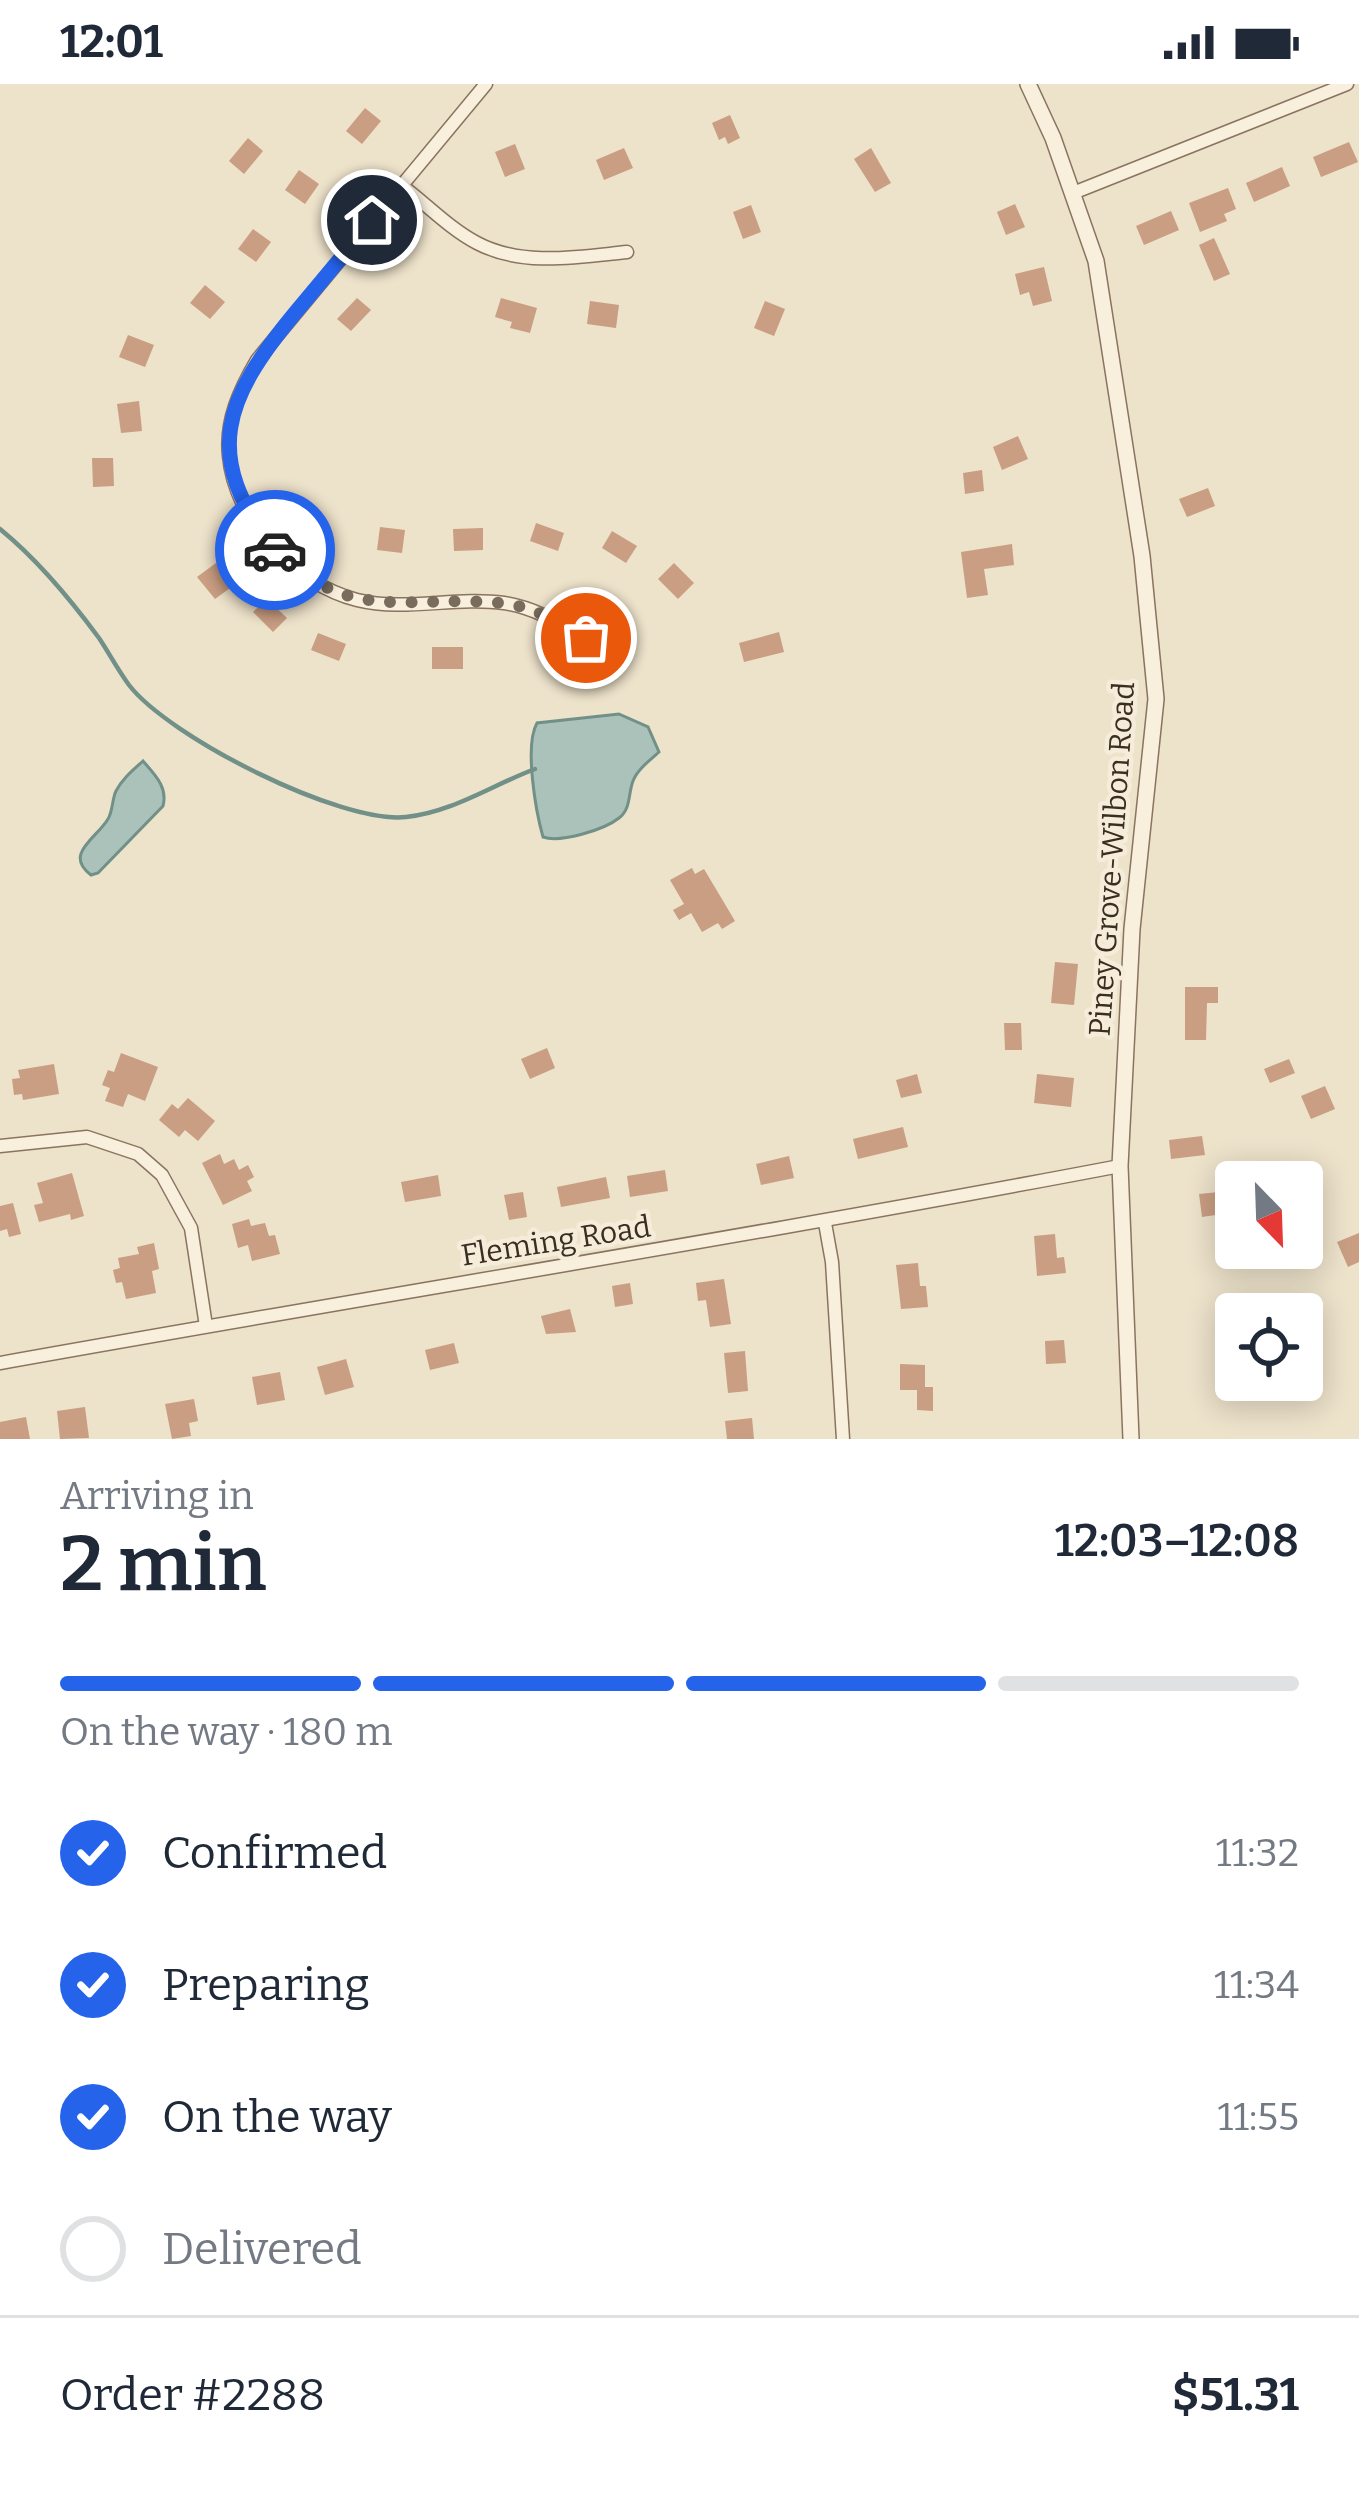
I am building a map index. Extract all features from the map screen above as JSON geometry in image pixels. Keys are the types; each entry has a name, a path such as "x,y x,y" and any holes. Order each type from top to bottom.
{"street":[{"path":"486,84 256,360 238,392 229,458 243,503 277,553 327,589 357,600 396,605 503,603 542,612 588,639"},
{"name":"Piney Grove-Wilbon Road","path":"1028,84 1096,261 1120,395 1156,699 1132,929 1120,1166 1131,1439"},
{"path":"1073,193 1347,84"},
{"path":"401,185 477,244 522,257 562,259 627,252"},
{"path":"0,1146 88,1137 138,1154 162,1175 191,1228 206,1326"},
{"name":"Fleming Road","path":"0,1363 825,1222 1120,1166"},
{"path":"825,1222 832,1262 843,1439"}],"water":[{"path":"619,714 648,727 659,752 635,777 626,810 593,831 543,837 531,763 537,723"},
{"path":"143,761 162,787 163,806 91,875 83,867 81,853 108,819 118,787"}],"building":[{"path":"365,108 381,121 362,144 346,131"},
{"path":"730,115 740,138 728,144 725,137 719,140 712,123"},
{"path":"248,138 263,151 244,174 229,161"},
{"path":"1349,142 1358,162 1321,177 1313,157"},
{"path":"515,144 525,169 505,177 495,152"},
{"path":"624,148 633,168 604,180 596,160"},
{"path":"871,148 891,183 875,192 854,159"},
{"path":"1282,167 1290,186 1254,202 1246,183"},
{"path":"299,170 319,184 305,204 285,190"},
{"path":"1228,188 1236,209 1224,214 1227,221 1200,232 1189,203"},
{"path":"1015,204 1025,227 1006,235 997,212"},
{"path":"751,205 761,232 743,239 733,212"},
{"path":"1171,211 1179,230 1144,245 1136,226"},
{"path":"253,229 271,242 256,262 238,249"},
{"path":"1214,238 1230,274 1214,281 1199,245"},
{"path":"1044,267 1052,301 1033,306 1029,292 1020,295 1015,274"},
{"path":"205,285 225,302 210,319 190,303"},
{"path":"357,298 371,310 351,331 337,319"},
{"path":"501,298 537,308 530,333 510,328 512,322 495,317"},
{"path":"590,301 619,305 616,328 587,324"},
{"path":"765,301 785,309 774,336 754,328"},
{"path":"128,335 154,345 145,367 119,357"},
{"path":"139,401 142,431 121,433 117,404"},
{"path":"1018,436 1028,459 1002,470 993,447"},
{"path":"92,458 113,458 114,486 93,487"},
{"path":"982,470 984,491 965,494 963,473"},
{"path":"1208,488 1215,506 1187,517 1179,499"},
{"path":"536,523 564,533 558,551 530,541"},
{"path":"380,527 405,530 402,553 377,550"},
{"path":"483,528 483,550 454,551 453,529"},
{"path":"612,531 637,546 626,563 602,548"},
{"path":"1012,544 1014,565 984,569 988,595 967,598 961,552"},
{"path":"216,563 233,586 215,599 197,577"},
{"path":"674,563 694,583 678,599 658,579"},
{"path":"267,599 287,618 273,632 253,612"},
{"path":"779,632 784,652 744,662 739,643"},
{"path":"318,633 346,644 339,661 311,650"},
{"path":"432,647 463,647 463,669 432,669"},
{"path":"692,868 695,874 704,869 735,921 702,932 691,913 679,920 673,910 684,904 670,880"},
{"path":"1055,962 1078,964 1074,1005 1051,1003"},
{"path":"1185,987 1218,987 1218,1003 1207,1003 1206,1040 1185,1040"},
{"path":"1004,1023 1021,1023 1022,1050 1005,1050"},
{"path":"547,1048 555,1068 530,1079 521,1059"},
{"path":"121,1053 158,1067 145,1101 128,1094 123,1107 105,1101 110,1088 102,1085 108,1070 114,1072"},
{"path":"1289,1059 1295,1073 1270,1083 1264,1069"},
{"path":"54,1064 59,1094 23,1100 22,1094 14,1095 12,1079 20,1078 18,1070"},
{"path":"917,1074 922,1093 901,1098 896,1080"},
{"path":"1037,1074 1074,1078 1071,1107 1034,1103"},
{"path":"1325,1086 1335,1109 1311,1119 1301,1096"},
{"path":"188,1098 215,1121 198,1141 185,1130 179,1137 159,1120 172,1104 178,1109"},
{"path":"903,1127 908,1147 858,1159 853,1139"},
{"path":"1202,1136 1205,1155 1171,1159 1169,1140"},
{"path":"220,1154 224,1164 234,1159 239,1170 248,1165 254,1177 247,1181 252,1191 223,1205 202,1163"},
{"path":"789,1156 794,1178 761,1185 756,1164"},
{"path":"665,1170 668,1191 630,1197 627,1176"},
{"path":"72,1173 84,1216 71,1220 70,1214 39,1222 34,1205 43,1203 37,1183"},
{"path":"438,1175 441,1196 405,1202 401,1182"},
{"path":"606,1177 610,1198 561,1207 557,1187"},
{"path":"523,1192 527,1217 509,1220 504,1195"},
{"path":"1215,1192 1215,1215 1202,1217 1199,1194"},
{"path":"13,1203 21,1234 9,1237 7,1229 0,1231 0,1206"},
{"path":"249,1219 251,1226 265,1223 269,1236 275,1235 280,1254 252,1261 248,1245 238,1248 232,1224"},
{"path":"1359,1233 1359,1262 1348,1267 1337,1242"},
{"path":"1055,1234 1057,1258 1064,1257 1066,1273 1037,1276 1034,1236"},
{"path":"154,1243 159,1269 152,1271 156,1293 126,1299 113,1270 120,1268 118,1258 139,1254 137,1247"},
{"path":"918,1263 928,1307 901,1309 896,1265"},
{"path":"724,1279 731,1324 710,1327 706,1300 698,1301 696,1283"},
{"path":"630,1283 633,1304 615,1307 612,1286"},
{"path":"570,1309 576,1332 546,1334 541,1316"},
{"path":"1064,1340 1066,1363 1046,1364 1045,1341"},
{"path":"454,1343 459,1363 430,1370 425,1350"},
{"path":"745,1351 748,1391 728,1393 724,1353"},
{"path":"346,1359 354,1387 325,1395 317,1367"},
{"path":"900,1364 925,1365 925,1387 933,1387 933,1411 917,1410 917,1390 900,1390"},
{"path":"280,1372 285,1400 257,1405 252,1377"},
{"path":"194,1399 198,1421 189,1423 191,1436 172,1439 165,1404"},
{"path":"85,1407 89,1438 60,1439 57,1411"},
{"path":"26,1417 30,1439 0,1439 0,1422"},
{"path":"752,1418 754,1439 727,1439 725,1421"}],"waterway":[{"path":"0,529 65,595 129,685 150,706 217,751 300,792 340,807 406,817 456,804 535,769"}],"way so far":[{"path":"275,550 327,589 357,600 396,605 503,603 542,612 586,638"}],"route":[{"path":"275,550 243,503 229,458 238,392 256,360 372,220"}]}
